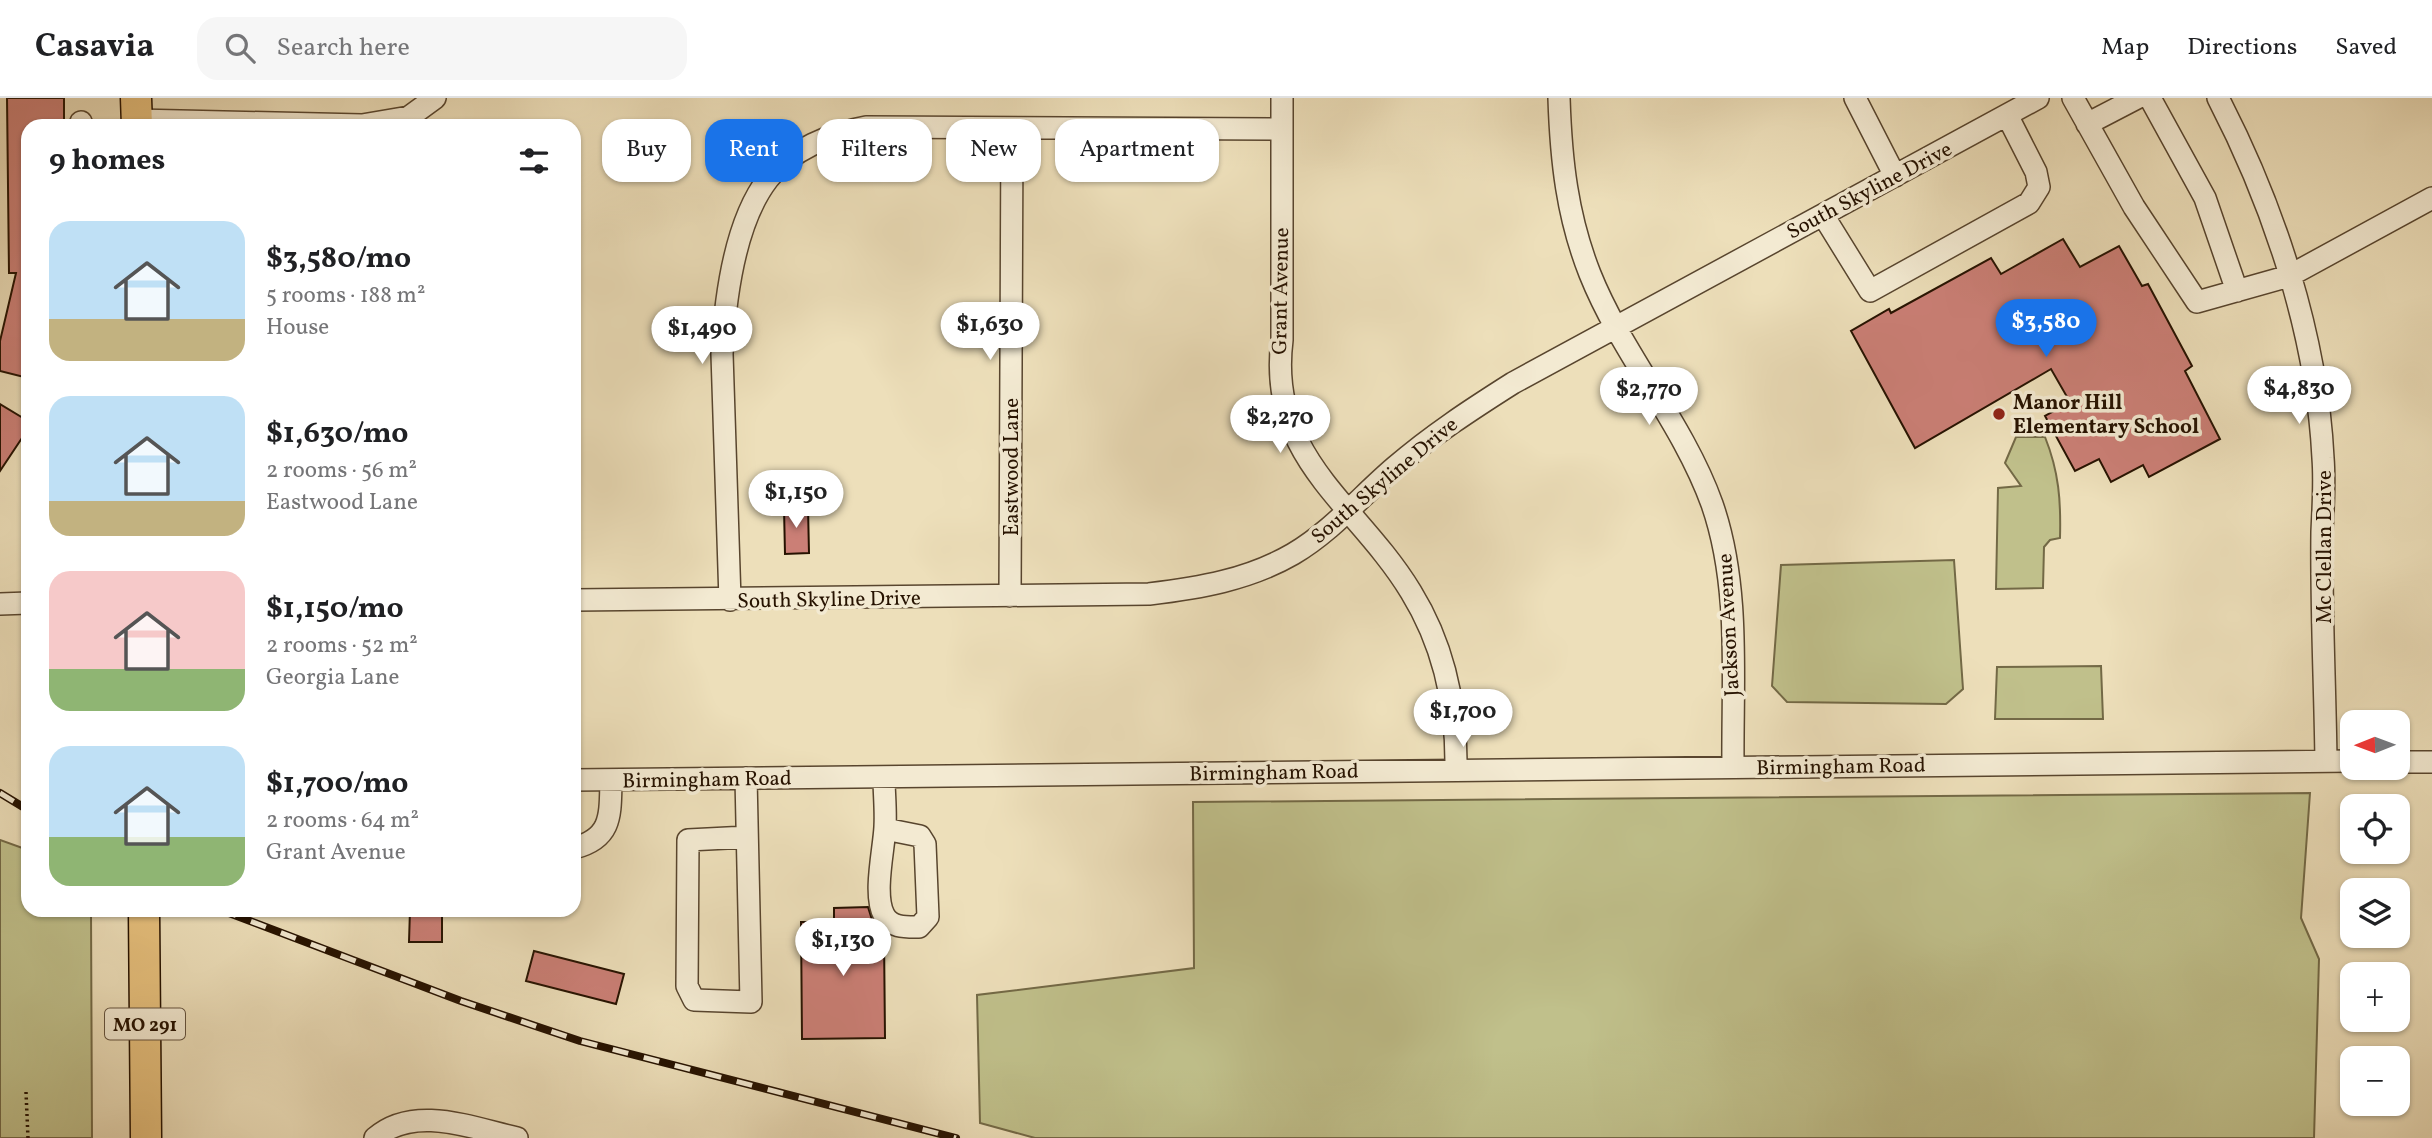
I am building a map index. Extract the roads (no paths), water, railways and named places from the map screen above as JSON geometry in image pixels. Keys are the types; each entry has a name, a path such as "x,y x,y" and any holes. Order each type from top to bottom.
{"highway":[{"name":"MO 291","path":"144,917 146,1138"}],"street":[{"path":"414,119 435,98"},
{"name":"Grant Avenue","path":"1282,98 1280,392 1286,417 1296,441 1410,590 1439,649 1454,709 1456,770"},
{"name":"Jackson Avenue","path":"1559,98 1561,160 1576,238 1591,277 1698,473 1721,532 1731,594 1733,767"},
{"path":"1855,98 1895,176"},
{"name":"South Skyline Drive","path":"581,600 1149,594 1219,583 1291,555 1319,537 1395,467 1452,422 1513,383 2038,98"},
{"path":"2073,98 2134,207 2197,302 2289,276 2432,198"},
{"path":"2087,124 2137,98"},
{"path":"2150,98 2205,198 2237,291"},
{"name":"Mc Clellan Drive","path":"2218,98 2260,191 2289,276 2318,401 2323,457 2326,761"},
{"path":"136,115 226,119"},
{"path":"1823,215 1870,291 2029,203 2039,187 2036,172 2007,115"},
{"path":"730,600 722,354 724,317 735,258 751,212 768,179 784,164 825,139 866,127 946,128"},
{"path":"1041,128 1282,129"},
{"name":"Eastwood Lane","path":"1010,596 1012,182"},
{"path":"0,604 21,603"},
{"name":"Birmingham Road","path":"581,780 2340,761"},
{"path":"2410,762 2432,762"},
{"path":"884,777 885,829"},
{"path":"746,778 751,1002 694,1000 687,986 688,840 747,837"},
{"path":"581,845 600,837 610,819 611,780"},
{"path":"375,1138 387,1128 433,1118 517,1138"}],"railway":[{"path":"0,793 21,806"},
{"path":"239,917 461,1001 580,1041 956,1138"}],"place":[{"name":"Manor Hill Elementary School","path":"1999,414"}]}
